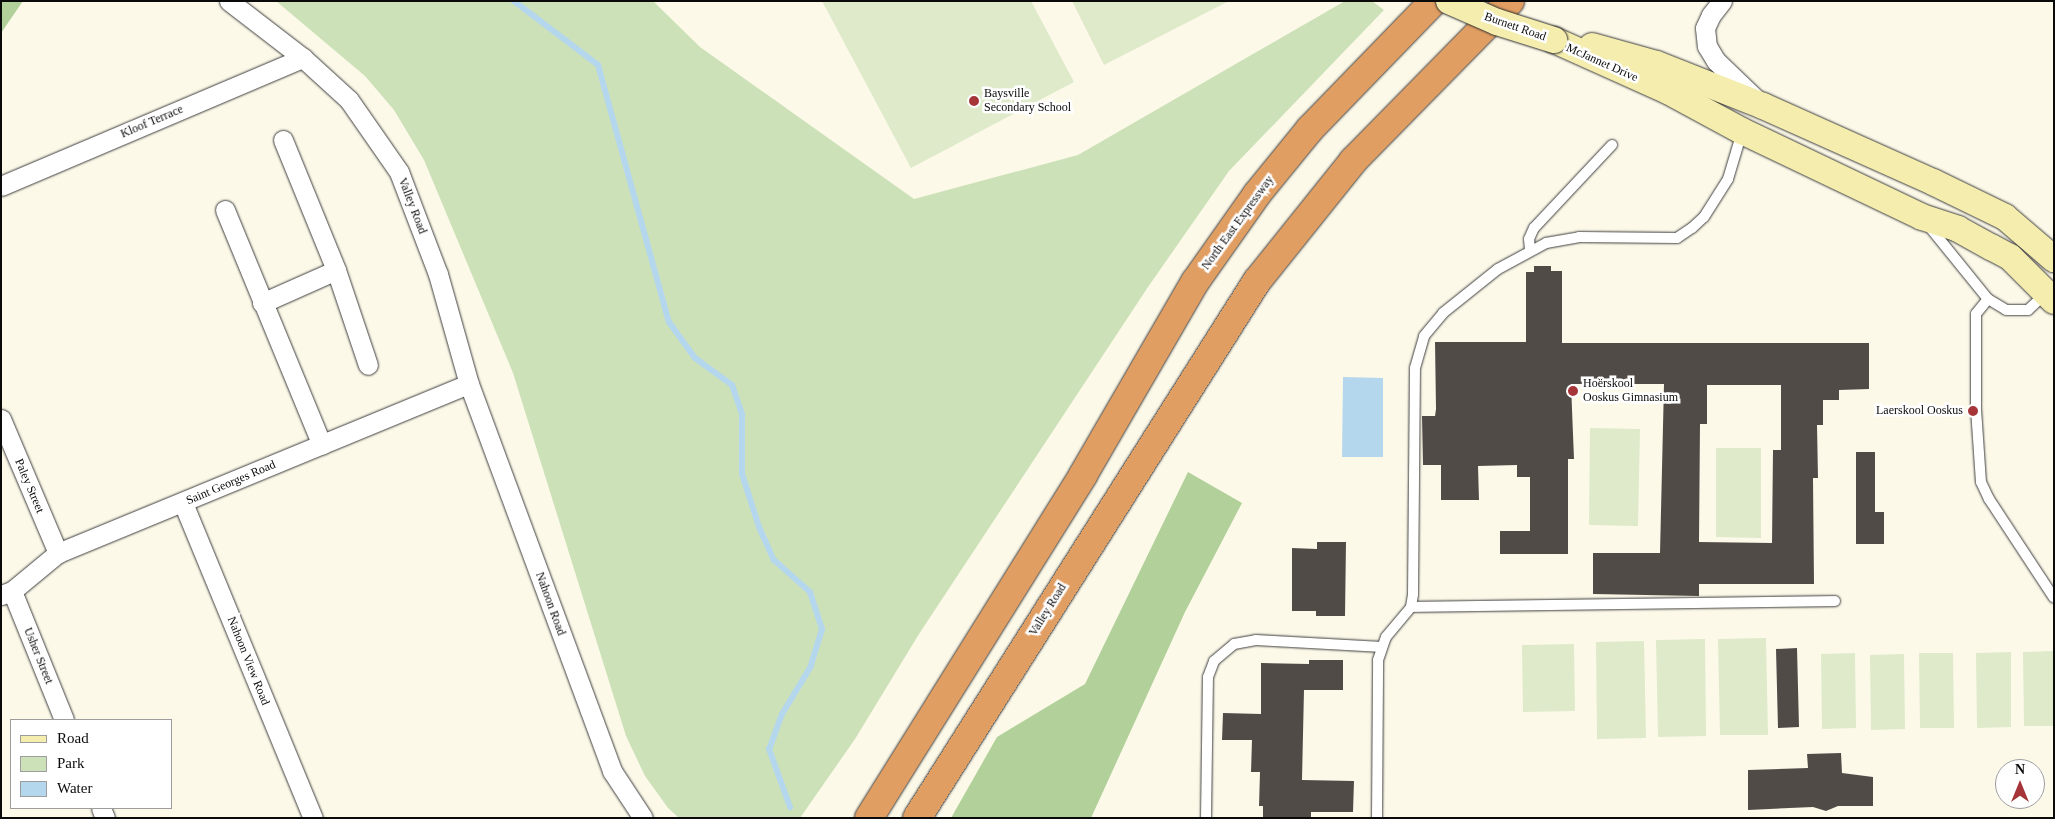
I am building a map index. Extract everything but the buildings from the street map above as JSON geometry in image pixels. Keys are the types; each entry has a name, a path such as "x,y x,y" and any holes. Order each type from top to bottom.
{"highway":[{"name":"North East Expressway","path":"869,818 1083,475 1195,282 1257,194 1310,129 1434,1"},
{"name":"Valley Road","path":"917,818 1257,281 1353,161 1510,1"}],"street":[{"name":"Valley Road","path":"229,1 303,58 349,100 380,140 399,172 438,274 469,384"},
{"name":"Burnett Road","path":"1449,1 1497,22 1554,40"},
{"path":"1722,1 1710,15 1705,28 1707,46 1716,61 1763,106"},
{"name":"McJannet Drive","path":"1554,40 1627,54 1763,106 2005,217 2054,259"},
{"name":"McJannet Drive","path":"1554,40 1668,92 1742,131 1922,217 1958,229 2010,258 2051,291"},
{"name":"Kloof Terrace","path":"1,186 303,58"},
{"path":"1696,80 1736,112 1742,121 1742,131"},
{"path":"283,140 336,270 368,365"},
{"path":"225,210 322,446"},
{"path":"262,302 336,270"},
{"name":"Saint Georges Road","path":"7,593 58,553 183,504 469,384"},
{"name":"Nahoon Road","path":"469,384 612,771 643,818"},
{"name":"Paley Street","path":"1,419 58,553"},
{"name":"Nahoon View Road","path":"183,504 313,818"},
{"name":"Usher Street","path":"7,593 64,719"}],"lane":[{"path":"1377,818 1378,660 1382,647 1411,607 1417,352 1424,336 1444,313 1498,269 1546,243 1580,236 1677,238 1704,217 1719,196 1728,179 1742,131"},
{"path":"1530,250 1529,239 1534,228 1612,145"},
{"path":"1922,217 1988,299 2006,310 2028,310 2051,291"},
{"path":"1988,299 1976,314 1976,409 1981,482 1989,499 2054,598"},
{"path":"1411,607 1835,601"},
{"path":"1206,818 1208,678 1214,661 1234,644 1256,640 1382,647"}],"green space":[{"path":"1,1 23,1 1,33"},
{"path":"276,1 653,1 700,47 914,199 1078,155 1345,1 1372,1 1384,10 1229,171 1148,287 919,634 855,739 800,818 679,818 668,808 645,776 626,736 513,373 424,160 394,110 365,76"},
{"path":"822,1 1031,1 1074,82 911,168"},
{"path":"1072,1 1229,1 1104,65"},
{"path":"1590,428 1640,429 1638,526 1589,525"},
{"path":"1716,448 1761,448 1761,538 1716,537"},
{"path":"1188,472 1242,503 1185,612 1091,818 951,818 997,737 1085,684"},
{"path":"1766,638 1768,735 1720,735 1718,639"},
{"path":"1705,639 1706,736 1658,737 1656,640"},
{"path":"1644,641 1646,738 1597,739 1596,642"},
{"path":"1574,644 1575,711 1523,712 1522,645"},
{"path":"2054,651 2054,726 2024,726 2023,652"},
{"path":"2011,652 2011,727 1977,728 1976,653"},
{"path":"1855,653 1856,728 1822,729 1821,654"},
{"path":"1919,653 1953,653 1954,728 1920,728"},
{"path":"1904,654 1905,729 1871,730 1870,655"}],"water":[{"path":"1343,377 1383,378 1383,457 1342,457"}],"waterway":[{"path":"514,1 598,65 669,322 695,358 732,385 742,414 742,474 759,527 774,560 810,592 822,629 811,666 782,714 769,749 790,807"}],"place":[{"name":"Baysville Secondary School","path":"974,101"},
{"name":"Hoërskool Ooskus Gimnasium","path":"1573,391"},
{"name":"Laerskool Ooskus","path":"1973,411"}]}
